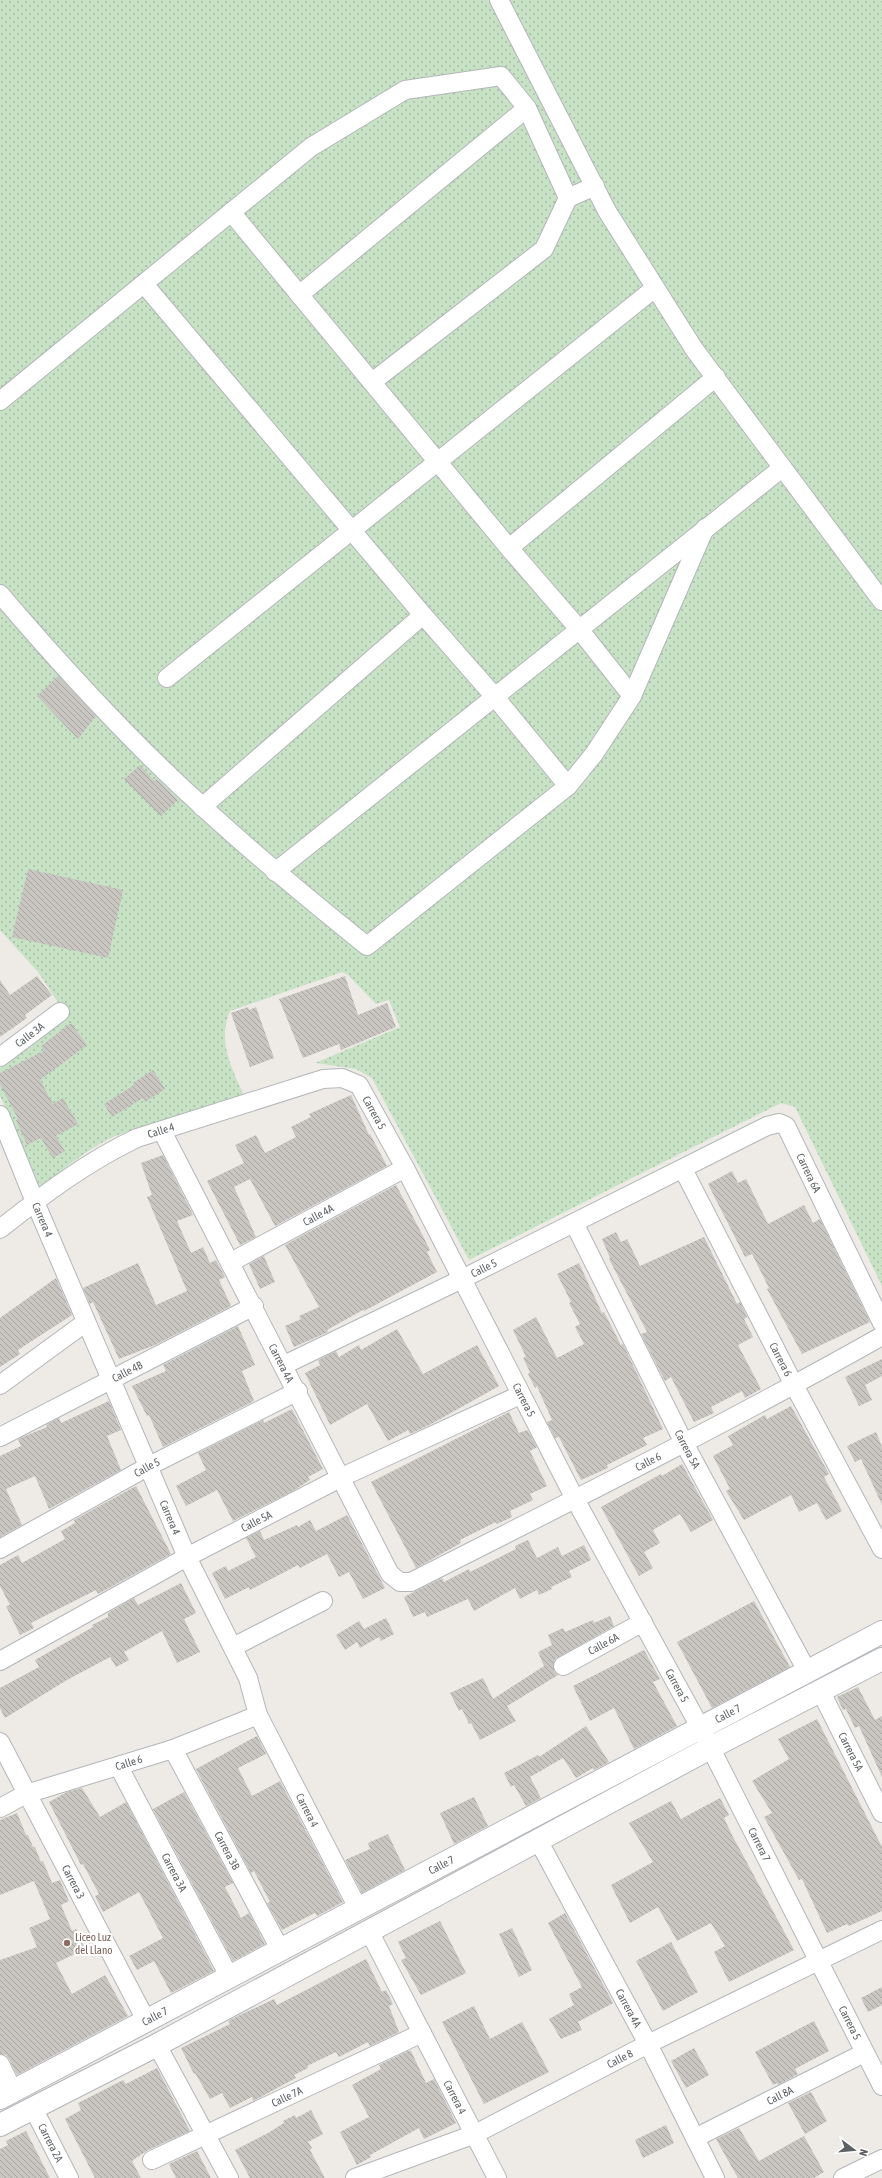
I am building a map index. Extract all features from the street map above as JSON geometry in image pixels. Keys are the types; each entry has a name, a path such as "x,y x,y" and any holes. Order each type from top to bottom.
{"main road":[{"name":"Calle 7","path":"7,2095 882,1632"},
{"name":"Calle 7","path":"0,2125 157,2045 710,1748 882,1659"}],"street":[{"path":"499,0 607,211 694,349 882,601"},
{"path":"0,401 311,147 405,90 501,76 527,108 568,198"},
{"path":"299,295 527,108"},
{"path":"372,382 544,248 568,198 595,186"},
{"path":"231,212 509,548 579,629 632,696"},
{"path":"144,284 568,786"},
{"path":"167,678 656,288"},
{"path":"509,548 716,377"},
{"path":"275,872 782,468"},
{"path":"0,594 47,649 123,730 202,807 275,872 367,946 568,786 594,754 632,696 705,528"},
{"path":"202,807 423,615"},
{"name":"Calle 3A","path":"0,1057 60,1012"},
{"name":"Calle 4","path":"0,1229 35,1202 111,1150 137,1138 323,1079 342,1078"},
{"name":"Carrera 5","path":"342,1078 359,1085 405,1168 520,1395 575,1499 701,1728"},
{"name":"Carrera 4","path":"0,1115 35,1202 86,1322 112,1378 187,1557 248,1678 258,1715 359,1910"},
{"name":"Carrera 6A","path":"683,1169 767,1126 779,1123 786,1126 882,1323"},
{"name":"Carrera 4A","path":"162,1131 298,1391 390,1574 400,1582 411,1582"},
{"name":"Calle 4A","path":"231,1262 405,1168"},
{"name":"Calle 5","path":"284,1365 462,1279 683,1169"},
{"name":"Carrera 6","path":"683,1169 794,1385 882,1549"},
{"name":"Carrera 5A","path":"574,1223 684,1443 807,1671"},
{"name":"Calle 4B","path":"0,1437 254,1306"},
{"path":"0,1385 86,1322"},
{"name":"Calle 6","path":"411,1582 684,1443 794,1385 882,1336"},
{"name":"Calle 5","path":"0,1549 149,1466 298,1391"},
{"name":"Calle 5A","path":"0,1661 187,1557 342,1477 520,1395"},
{"path":"233,1647 323,1601"},
{"name":"Calle 6A","path":"563,1666 643,1622"},
{"name":"Carrera 5A","path":"820,1690 882,1813"},
{"name":"Calle 6","path":"0,1808 26,1794 173,1750 258,1715"},
{"name":"Carrera 7","path":"701,1728 818,1960"},
{"name":"Carrera 3","path":"0,1742 147,2022"},
{"name":"Carrera 3B","path":"173,1750 281,1951"},
{"name":"Carrera 3A","path":"119,1767 230,1978"},
{"name":"Carrera 4A","path":"538,1840 648,2044 715,2178"},
{"name":"Calle 8","path":"355,2178 475,2134 648,2044 882,1930"},
{"name":"Carrera 4","path":"369,1931 497,2178"},
{"name":"Carrera 5","path":"818,1960 882,2086"},
{"name":"Calle 7A","path":"152,2160 422,2033"},
{"path":"157,2045 229,2178"},
{"name":"Call 8A","path":"695,2138 864,2052"},
{"path":"0,2064 7,2095"},
{"name":"Carrera 2A","path":"33,2108 69,2178"},
{"path":"842,2178 882,2158"}],"green space":[{"path":"0,0 882,0 882,1286 795,1107 781,1103 469,1260 372,1078 356,1069 315,1063 400,1027 389,1000 376,1004 348,975 342,972 230,1011 226,1023 226,1046 232,1068 246,1101 114,1137 88,1151 40,1187 0,1096 0,1068 67,1016 38,972 0,930"}],"building":[{"path":"58,676 96,716 78,739 37,696"},
{"path":"140,765 154,781 157,779 178,800 161,816 124,779"},
{"path":"28,869 123,890 108,958 12,937"},
{"path":"37,976 52,995 25,1015 27,1018 0,1037 0,980 10,995"},
{"path":"345,976 358,1015 387,1003 396,1027 341,1050 339,1044 303,1058 279,999"},
{"path":"248,1007 249,1010 256,1007 274,1058 250,1067 231,1013"},
{"path":"71,1023 87,1045 40,1080 53,1104 63,1098 78,1124 56,1136 65,1151 53,1158 41,1138 27,1145 16,1120 18,1119 0,1084 0,1073 44,1051 41,1046"},
{"path":"153,1070 165,1089 145,1102 143,1098 112,1117 104,1104 134,1085 133,1083"},
{"path":"351,1095 369,1135 370,1134 387,1166 275,1226 250,1179 234,1187 256,1237 240,1245 207,1181 244,1163 235,1145 256,1135 265,1153 296,1137 291,1127 311,1117 309,1114"},
{"path":"163,1155 193,1215 177,1221 191,1253 203,1247 210,1263 216,1260 225,1277 219,1280 231,1306 155,1345 119,1359 93,1302 90,1304 83,1288 138,1263 156,1305 187,1291 147,1197 152,1195 141,1163"},
{"path":"732,1171 738,1183 746,1179 768,1224 804,1205 813,1223 820,1219 870,1322 802,1354 767,1289 769,1288 752,1254 745,1257 708,1184"},
{"path":"396,1185 430,1250 427,1252 437,1272 364,1311 363,1310 327,1330 328,1332 294,1347 285,1326 301,1319 299,1316 319,1307 285,1245"},
{"path":"616,1232 621,1242 627,1239 640,1266 704,1237 737,1304 740,1302 747,1317 744,1319 753,1337 738,1345 761,1389 745,1398 742,1391 711,1407 714,1413 694,1422 671,1377 665,1381 641,1334 647,1332 609,1259 610,1258 602,1239"},
{"path":"264,1256 275,1282 260,1289 249,1264"},
{"path":"579,1263 602,1313 604,1312 621,1345 623,1344 663,1429 643,1438 647,1445 607,1465 608,1468 581,1480 559,1437 555,1438 547,1422 552,1420 537,1386 535,1388 528,1374 530,1372 523,1358 526,1357 513,1330 536,1317 557,1358 584,1344 575,1327 580,1324 569,1303 571,1302 557,1274"},
{"path":"56,1278 72,1315 18,1350 20,1354 0,1367 0,1318"},
{"path":"238,1326 255,1365 242,1371 254,1401 163,1447 149,1415 147,1416 132,1386 166,1371 163,1365"},
{"path":"397,1329 423,1374 477,1345 499,1386 433,1423 410,1434 408,1430 388,1441 367,1404 330,1425 305,1373 320,1365 318,1360 336,1351 339,1357 359,1345 361,1350"},
{"path":"882,1359 882,1376 865,1385 872,1400 859,1406 845,1377"},
{"path":"109,1401 121,1430 107,1436 121,1470 49,1509 35,1476 6,1489 22,1525 0,1537 0,1456 21,1446 18,1439 47,1427 46,1425 59,1418 61,1423"},
{"path":"791,1406 829,1474 824,1477 842,1511 826,1520 817,1503 799,1512 791,1495 744,1520 726,1491 730,1489 713,1456 733,1445 728,1436 765,1415 767,1419"},
{"path":"292,1409 323,1469 308,1477 310,1480 293,1491 233,1521 217,1490 186,1506 176,1486 206,1470 198,1453 263,1420 264,1423"},
{"path":"509,1412 519,1433 527,1430 537,1447 530,1451 547,1486 530,1494 533,1500 510,1511 512,1517 497,1524 496,1522 460,1540 461,1543 416,1568 371,1482"},
{"path":"876,1432 882,1447 882,1505 861,1459 855,1462 847,1446"},
{"path":"682,1464 713,1520 691,1532 680,1514 653,1530 660,1543 644,1552 653,1568 639,1576 601,1507 661,1474 662,1476"},
{"path":"136,1486 171,1554 98,1594 96,1590 31,1623 34,1628 20,1635 6,1606 10,1605 0,1586 0,1565 18,1555 22,1563 65,1539 61,1531 75,1523 74,1520"},
{"path":"347,1515 385,1588 363,1599 349,1572 339,1577 327,1554 300,1568 298,1565 250,1590 249,1587 225,1599 212,1573 226,1566 228,1571 256,1557 246,1538 260,1531 264,1540 297,1525 298,1527 310,1520 316,1531"},
{"path":"528,1540 537,1558 558,1547 562,1556 584,1545 591,1560 569,1571 572,1577 551,1587 552,1589 539,1595 537,1590 520,1599 515,1588 474,1611 468,1599 427,1617 425,1612 413,1617 404,1597 442,1578 444,1582 469,1569 470,1572 516,1549 515,1546"},
{"path":"181,1583 196,1613 184,1619 200,1652 177,1663 162,1631 124,1652 129,1660 116,1667 110,1657 67,1680 5,1718 0,1708 0,1688 39,1667 35,1660 93,1627 92,1625 108,1617 108,1613 134,1598 138,1605"},
{"path":"754,1601 790,1667 712,1708 677,1642"},
{"path":"610,1616 614,1626 554,1660 554,1671 558,1675 507,1706 516,1721 480,1740 471,1723 469,1724 462,1709 459,1711 450,1693 483,1678 493,1699 544,1666 538,1652 552,1645 548,1635 563,1628 565,1632 593,1620 594,1623"},
{"path":"386,1618 394,1634 381,1641 379,1637 360,1648 357,1642 345,1650 336,1635 359,1621 364,1629"},
{"path":"644,1650 660,1679 653,1682 677,1726 634,1749 614,1708 590,1721 573,1686"},
{"path":"858,1687 875,1720 882,1716 882,1777 859,1726 855,1728 846,1709 843,1710 837,1697"},
{"path":"817,1719 882,1847 882,1911 849,1926 847,1924 827,1933 802,1879 799,1880 764,1817 772,1813 752,1781 789,1759 778,1739"},
{"path":"586,1726 609,1762 594,1770 593,1768 576,1778 563,1758 530,1777 541,1798 526,1806 514,1785 511,1787 504,1773 538,1755 539,1757"},
{"path":"257,1736 266,1754 238,1768 252,1796 280,1781 343,1902 317,1916 315,1913 282,1930 267,1903 270,1902 254,1871 251,1873 196,1769"},
{"path":"82,1788 100,1817 126,1802 214,1971 171,1993 154,1961 137,1970 129,1956 163,1938 139,1892 103,1912 95,1896 99,1894 83,1864 81,1865 49,1802 67,1792"},
{"path":"184,1792 233,1883 225,1887 241,1918 249,1913 265,1944 233,1961 153,1809"},
{"path":"474,1797 488,1826 454,1844 440,1813"},
{"path":"720,1798 729,1815 724,1818 732,1835 794,1950 729,1982 714,1952 725,1946 711,1923 677,1941 658,1907 630,1923 611,1885 653,1862 629,1823 671,1801 681,1819"},
{"path":"17,1813 26,1835 28,1835 33,1847 35,1847 41,1862 43,1861 52,1883 60,1880 69,1901 61,1905 72,1931 76,1929 85,1949 56,1963 72,1994 105,1975 128,2016 17,2075 6,2055 0,2054 0,1960 37,1947 29,1928 50,1919 34,1881 0,1895 0,1820"},
{"path":"388,1834 405,1870 362,1893 345,1860 370,1849 368,1843"},
{"path":"565,1913 613,2003 578,2022 582,2030 561,2039 549,2019 574,2005 569,1994 582,1987 548,1923"},
{"path":"440,1921 466,1973 421,1995 401,1960 406,1958 398,1942"},
{"path":"512,1928 532,1970 519,1977 499,1934"},
{"path":"671,1942 698,1992 663,2011 636,1961"},
{"path":"366,1959 382,1992 386,1990 393,2004 389,2006 399,2032 370,2046 368,2042 339,2057 336,2052 307,2066 308,2068 294,2075 296,2078 253,2101 252,2097 230,2108 222,2093 210,2099 195,2073 194,2074 181,2048 230,2024 228,2021 242,2014 274,1999 277,2005"},
{"path":"882,1987 882,2005 868,2012 861,1998"},
{"path":"474,2006 490,2039 522,2022 549,2072 484,2104 442,2022"},
{"path":"814,2021 829,2051 795,2069 798,2074 778,2085 777,2083 773,2085 755,2052"},
{"path":"694,2048 709,2075 686,2088 671,2061"},
{"path":"408,2051 411,2051 426,2083 434,2079 456,2123 424,2139 419,2128 370,2155 371,2157 357,2165 340,2132 369,2117 352,2085 381,2069 379,2065"},
{"path":"157,2068 190,2131 148,2150 132,2161 141,2178 95,2178 65,2119 81,2110 78,2103 123,2080 126,2084"},
{"path":"811,2092 827,2121 805,2134 788,2103"},
{"path":"311,2110 323,2134 308,2142 312,2148 310,2150 325,2178 250,2178 235,2150 268,2133 284,2123 283,2121 295,2115 296,2118"},
{"path":"666,2125 674,2143 643,2158 635,2140"},
{"path":"739,2128 759,2161 804,2136 824,2172 814,2178 738,2178 716,2139"},
{"path":"26,2131 50,2178 0,2178 0,2149 8,2145 6,2141"},
{"path":"197,2151 211,2178 176,2178 169,2164"}],"place":[{"name":"Liceo Luz del Llano","path":"67,1943"}]}
